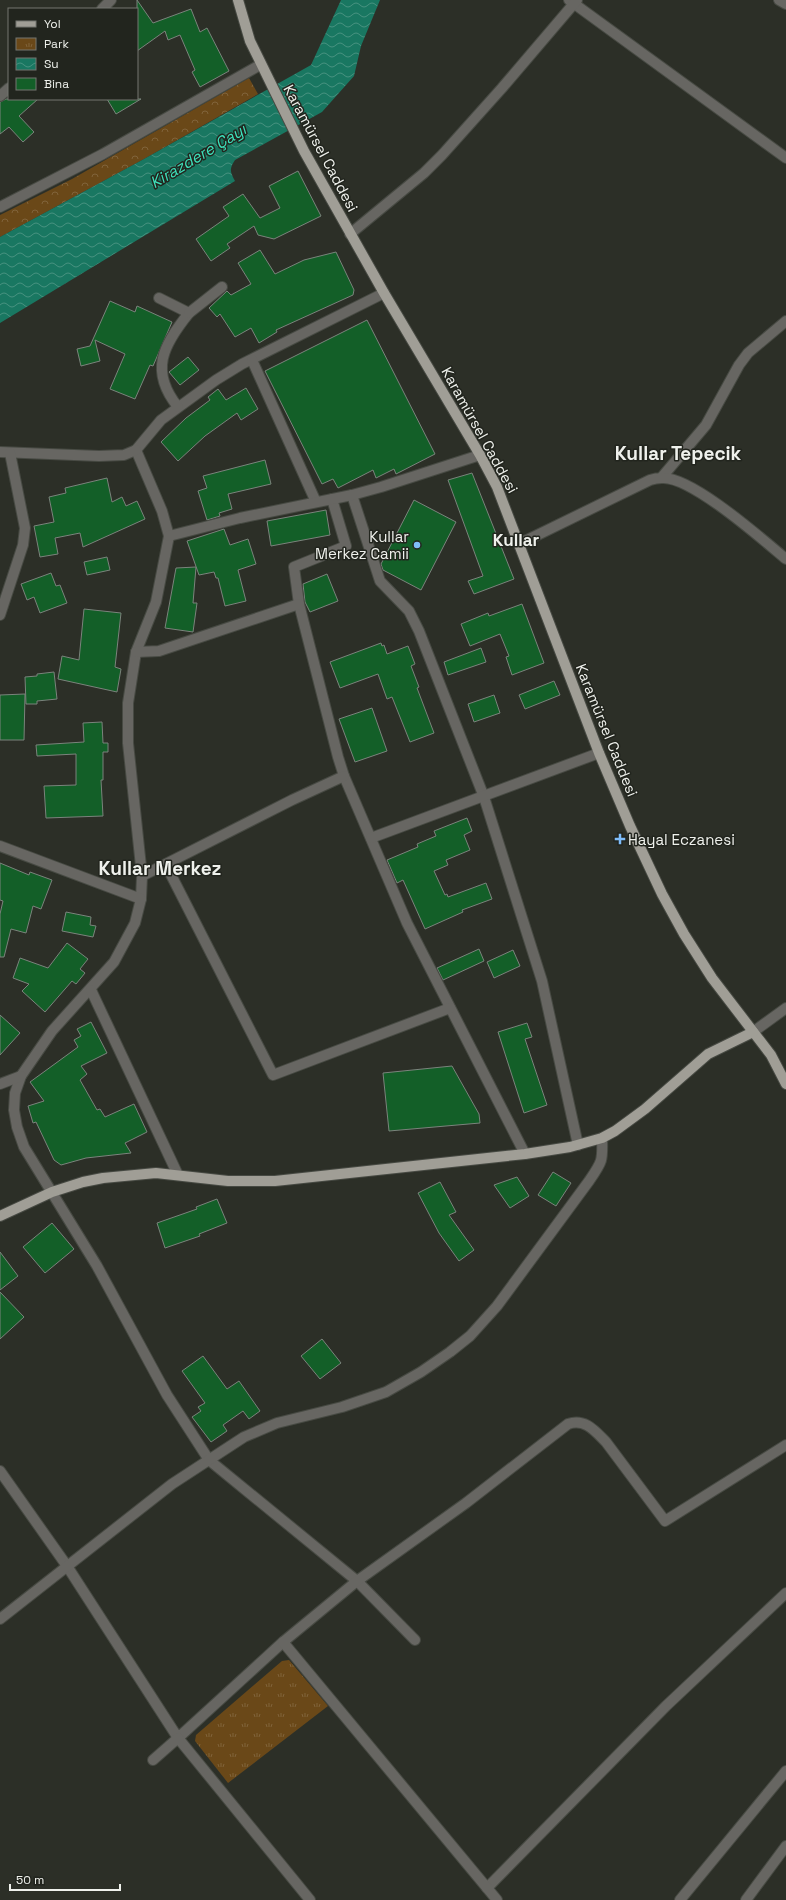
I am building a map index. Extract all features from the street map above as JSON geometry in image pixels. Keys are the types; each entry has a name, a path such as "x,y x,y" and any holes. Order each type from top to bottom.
{"main road":[{"name":"Karamürsel Caddesi","path":"238,0 250,41 260,64 304,151 350,234 480,455 497,487 599,753 630,826 662,894 684,934 712,978 771,1055 786,1084"},
{"path":"0,1216 52,1192 83,1182 103,1178 156,1173 228,1181 275,1181 549,1152 578,1145 602,1138 634,1118 708,1054 753,1032"}],"street":[{"path":"103,8 111,0"},
{"path":"779,0 786,4"},
{"path":"350,234 424,173 442,155 573,2 786,158"},
{"path":"0,207 103,154 260,64"},
{"path":"0,96 8,89"},
{"path":"178,407 164,385 161,362 166,345 174,331 189,314 222,287"},
{"path":"0,615 23,545 25,528 5,452 99,456 124,455 136,450 151,430 178,407 216,380 252,360 384,293"},
{"path":"159,298 189,314"},
{"path":"662,477 706,425 739,365 748,353 786,321"},
{"path":"252,360 316,502"},
{"path":"136,450 162,511 169,536 156,602 136,652 128,703 128,743 142,876 141,899 135,923 121,951 91,990 52,1031 21,1076 15,1093 14,1110 16,1127 24,1147 97,1266 167,1395 209,1460 357,1581 415,1640"},
{"path":"169,536 240,518 352,495 480,455"},
{"path":"519,544 650,480 662,477 678,482 702,494 786,559"},
{"path":"352,495 380,581 409,611 419,631 484,797 542,981 578,1145"},
{"path":"332,499 346,546 294,567 299,604 314,669 344,776 407,922 525,1154"},
{"path":"136,652 158,651 299,604"},
{"path":"371,838 599,753"},
{"path":"142,876 292,800 344,776"},
{"path":"0,846 141,899"},
{"path":"166,865 273,1075 450,1008"},
{"path":"91,990 178,1175"},
{"path":"753,1032 786,1008"},
{"path":"0,1084 21,1076"},
{"path":"0,1619 172,1484 244,1437 277,1423 342,1407 386,1392 421,1372 455,1348 470,1336 497,1306 592,1177 601,1164 603,1158 602,1138"},
{"path":"153,1760 283,1642 357,1581 466,1503 548,1439 572,1423 586,1424 600,1436 665,1521 786,1445"},
{"path":"0,1471 67,1566 178,1738 310,1900"},
{"path":"487,1888 666,1706 786,1593"},
{"path":"283,1642 497,1900"},
{"path":"680,1900 786,1770"},
{"path":"746,1900 786,1846"}],"green space":[{"path":"249,78 258,94 144,159 0,237 0,215 72,179"},
{"path":"289,1660 328,1706 228,1783 195,1741 196,1735 282,1661"}],"water":[{"name":"Kirazdere Çayı","path":"341,0 380,0 361,46 354,76 322,112 235,160 231,170 235,181 0,323 0,237 144,159 311,65"}],"building":[{"path":"137,0 153,23 191,9 200,32 207,28 229,71 200,87 192,72 195,70 180,35 168,40 165,31 138,50"},
{"path":"6,99 37,100 19,116 34,132 23,142 9,127 0,134 0,102"},
{"path":"141,99 116,114 108,100"},
{"path":"298,171 321,216 274,239 258,235 254,226 227,244 230,248 211,261 196,239 229,216 223,207 243,194 260,218 280,208 269,186"},
{"path":"260,250 275,274 304,260 336,252 354,290 353,295 276,330 277,332 259,343 251,328 235,337 220,314 217,317 209,308 227,291 231,295 251,284 238,263"},
{"path":"110,301 135,312 137,306 172,322 153,366 150,365 135,399 110,389 125,354 95,340 100,361 81,366 77,349 90,346"},
{"path":"367,320 435,454 396,474 394,469 376,478 373,470 338,488 333,479 322,484 265,371"},
{"path":"188,357 199,370 180,385 169,372"},
{"path":"246,388 258,409 241,420 237,413 205,436 178,461 161,442 186,418 210,400 208,397 218,389 226,400"},
{"path":"265,460 271,484 228,494 232,509 219,513 220,516 207,520 198,491 207,488 203,476"},
{"path":"472,473 514,579 474,594 468,581 483,576 448,480"},
{"path":"107,478 112,502 122,497 126,506 137,501 145,519 83,547 80,533 55,538 58,554 40,557 34,526 54,522 49,497 66,493 65,488"},
{"name":"Kullar Merkez Camii","path":"414,500 456,522 421,590 383,570 381,564"},
{"path":"326,510 330,535 271,546 267,521"},
{"path":"224,529 230,545 248,539 256,564 238,570 246,601 225,606 218,578 216,578 214,572 199,575 187,541"},
{"path":"107,557 110,570 87,575 84,562"},
{"path":"196,567 193,603 197,603 193,632 165,628 176,568"},
{"path":"51,573 56,586 60,585 67,603 40,613 34,597 27,600 21,584"},
{"path":"327,574 338,601 310,612 305,602 303,584"},
{"path":"522,604 544,663 512,675 506,657 509,656 500,634 470,646 461,624 488,613 489,616"},
{"path":"84,609 121,613 115,667 121,669 117,692 58,679 62,656 79,660"},
{"path":"381,643 382,646 384,645 387,654 408,646 415,664 411,666 419,687 417,688 434,733 410,742 392,697 387,699 378,674 340,688 330,662"},
{"path":"481,648 486,662 448,675 444,662"},
{"path":"54,672 57,699 37,701 37,704 26,704 25,677"},
{"path":"554,681 560,695 525,709 519,695"},
{"path":"25,694 24,740 0,740 0,695"},
{"path":"494,695 500,713 474,722 468,704"},
{"path":"372,708 387,751 355,762 339,719"},
{"path":"102,722 103,743 108,743 108,752 103,752 103,780 101,780 103,816 46,818 44,786 76,785 76,754 37,756 36,745 84,742 83,723"},
{"path":"467,818 472,831 464,835 470,850 446,860 448,865 434,871 445,895 447,894 448,897 486,883 492,899 462,910 463,912 425,929 403,880 397,883 387,860 418,847 417,844 436,836 434,831"},
{"path":"0,863 29,875 30,872 52,880 41,909 33,906 26,933 11,929 4,957 0,957 0,914 3,901 0,900"},
{"path":"66,912 91,917 90,925 96,926 93,937 62,931"},
{"path":"67,943 88,959 80,969 85,973 76,984 72,981 45,1012 22,991 29,984 13,978 20,958 48,968"},
{"path":"479,949 484,961 443,980 437,968"},
{"path":"513,950 520,966 494,978 487,962"},
{"path":"0,1015 20,1033 0,1055"},
{"path":"91,1022 107,1053 81,1066 87,1074 80,1080 97,1110 100,1109 105,1117 134,1104 147,1132 125,1143 131,1153 86,1158 61,1165 54,1160 36,1122 33,1123 28,1106 44,1101 30,1082 78,1047 74,1040 81,1036 77,1029"},
{"path":"527,1023 532,1037 525,1039 547,1105 524,1113 498,1032"},
{"path":"452,1066 479,1114 480,1123 389,1131 383,1073"},
{"path":"553,1172 571,1183 556,1206 538,1195"},
{"path":"517,1177 529,1196 510,1208 494,1185"},
{"path":"440,1182 456,1212 449,1215 474,1250 459,1261 439,1233 418,1193"},
{"path":"217,1199 227,1223 199,1234 200,1236 165,1248 157,1223 197,1209 196,1207"},
{"path":"52,1223 74,1249 45,1273 23,1247"},
{"path":"0,1252 18,1276 0,1290"},
{"path":"0,1292 24,1317 0,1339"},
{"path":"322,1339 341,1363 320,1379 301,1356"},
{"path":"203,1356 227,1389 239,1381 260,1411 249,1419 243,1411 223,1425 227,1431 211,1442 192,1417 201,1411 198,1407 205,1403 182,1371"}],"place":[{"name":"Kullar Merkez Camii","path":"417,545"},
{"name":"Hayal Eczanesi","path":"620,839"}],"district":[{"name":"Kullar Tepecik","path":"678,453"},
{"name":"Kullar","path":"516,540"},
{"name":"Kullar Merkez","path":"160,868"}]}
